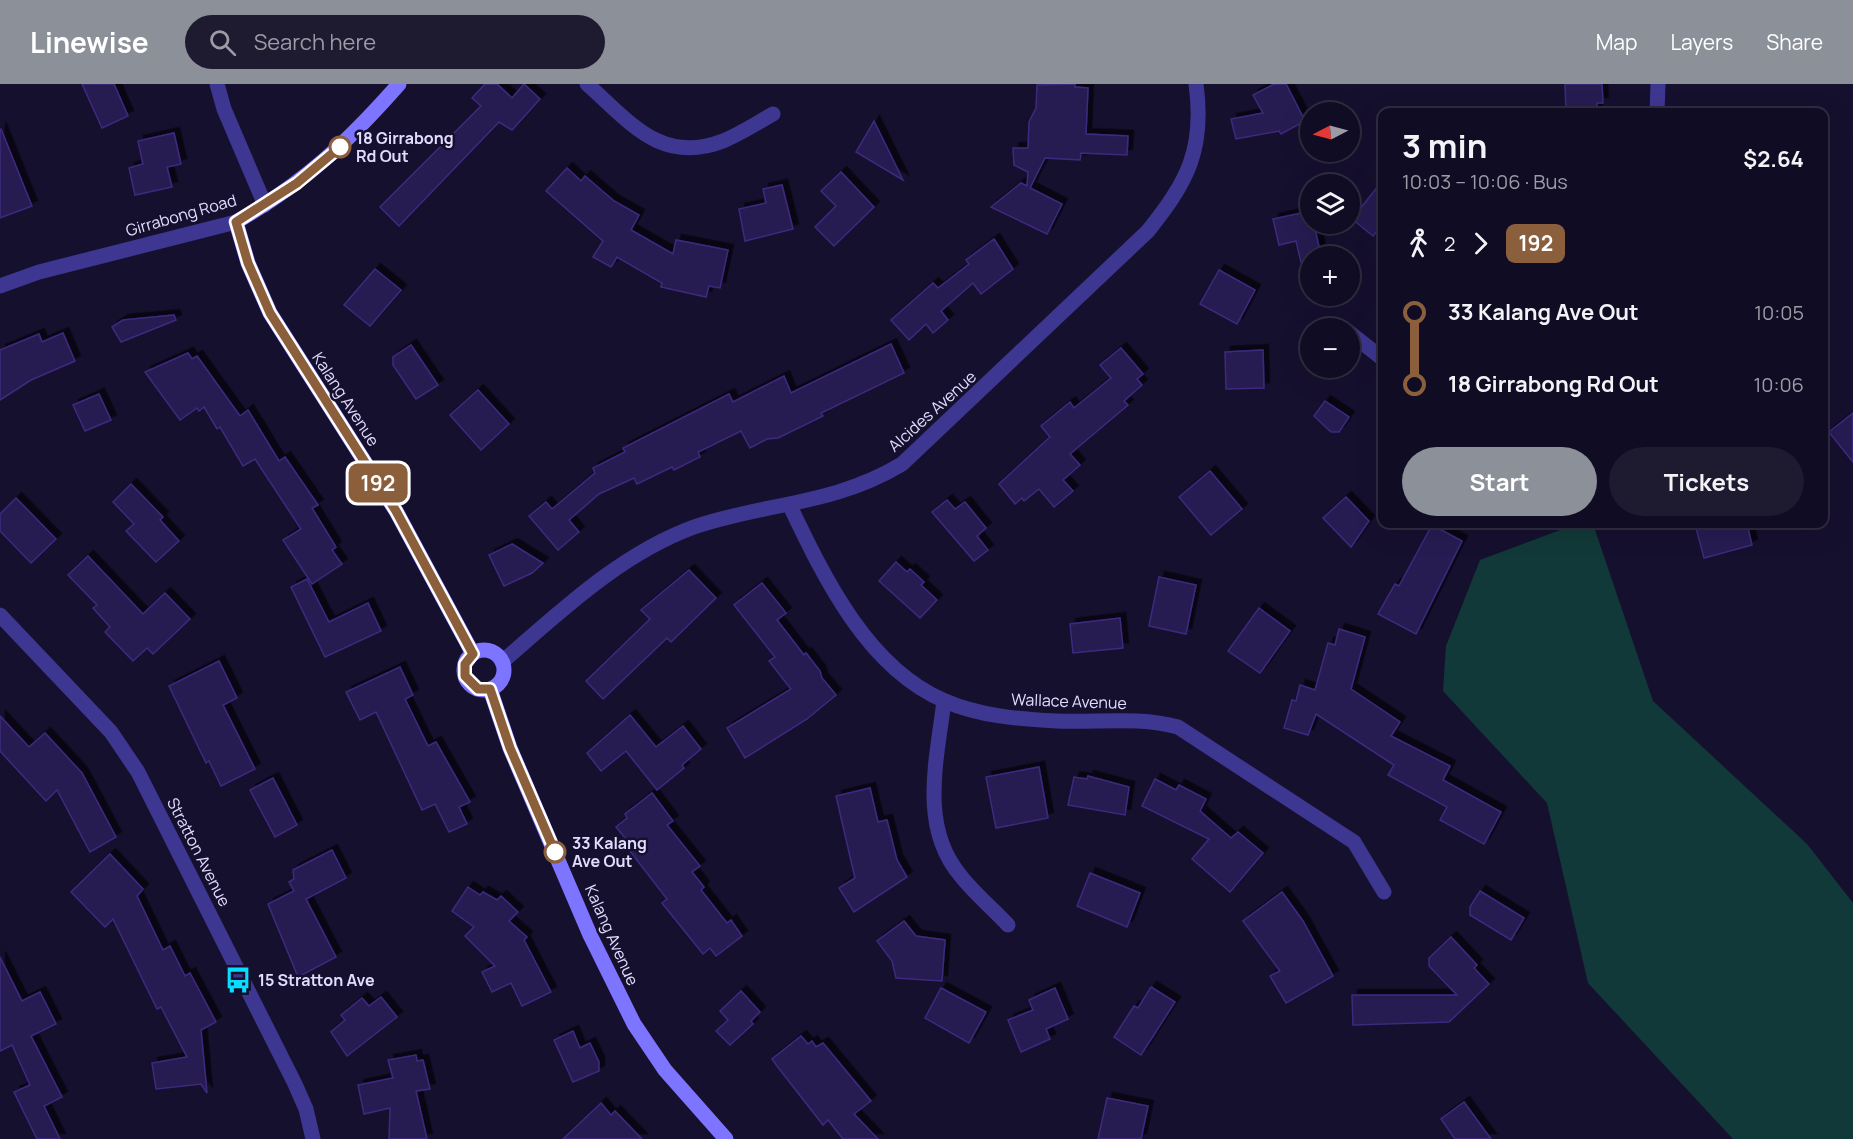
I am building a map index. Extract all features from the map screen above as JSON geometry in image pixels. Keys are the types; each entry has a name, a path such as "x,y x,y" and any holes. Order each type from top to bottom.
{"street":[{"path":"217,84 224,109 265,205"},
{"name":"Girrabong Road","path":"0,286 39,272 236,222 265,205 336,151 399,84"},
{"path":"587,84 658,144 677,149 699,148 724,140 772,114"},
{"name":"Alcides Avenue","path":"502,662 612,571 648,550 693,528 734,515 790,506 838,494 880,477 902,464 1148,231 1180,189 1188,173 1194,154 1200,109 1196,84"},
{"path":"1657,108 1658,84"},
{"name":"Kalang Avenue","path":"236,222 248,263 270,313 396,511 473,654"},
{"path":"1360,341 1378,355"},
{"name":"Wallace Avenue","path":"790,506 817,562 865,634 889,662 917,685 944,701 985,714 1021,718 1159,722 1178,727 1354,842 1384,892"},
{"name":"Stratton Avenue","path":"0,615 111,732 134,765 295,1084 306,1109 313,1139"},
{"path":"486,651 502,662 503,675 490,689 478,689 465,676 465,664 473,654 486,651"},
{"name":"Kalang Avenue","path":"490,689 510,748 590,935 634,1024 665,1070 726,1139"},
{"path":"944,701 934,786 938,836 959,875 1008,925"}],"green space":[{"path":"1565,528 1594,528 1653,701 1807,844 1853,903 1853,1139 1733,1139 1588,983 1547,803 1443,691 1446,646 1480,560"}],"building":[{"path":"82,84 114,84 128,116 102,128"},
{"path":"485,84 497,84 512,98 524,84 540,99 512,130 499,122 399,226 380,207 481,106 472,98"},
{"path":"1075,84 1075,87 1088,88 1086,134 1128,136 1127,155 1081,153 1080,160 1045,158 1030,188 1062,204 1047,234 991,207 1021,183 1027,186 1028,172 1014,165 1013,148 1028,148 1029,122 1036,108 1037,85"},
{"path":"1274,84 1286,84 1300,111 1300,124 1281,134 1279,131 1236,139 1231,119 1263,113 1253,95"},
{"path":"1565,84 1602,84 1603,103 1597,103 1597,108 1566,108"},
{"path":"874,121 903,180 856,152"},
{"path":"0,130 32,206 0,218"},
{"path":"174,133 181,164 167,167 172,187 135,195 129,168 143,164 138,141"},
{"path":"567,168 581,181 585,176 614,201 639,215 631,230 673,254 676,240 728,250 720,288 709,286 706,297 661,287 662,283 617,257 611,267 593,257 603,241 546,191"},
{"path":"841,172 874,207 834,246 815,227 836,206 821,191"},
{"path":"782,185 793,229 745,241 739,209 766,203 763,189"},
{"path":"1378,186 1378,230 1373,236 1360,225 1360,209"},
{"path":"1300,213 1300,234 1316,234 1319,246 1300,246 1300,258 1296,241 1279,245 1273,219"},
{"path":"994,239 1013,269 981,294 973,283 941,311 948,320 933,333 926,324 909,340 891,320 933,283 938,288 969,264 966,260"},
{"path":"375,269 401,290 370,326 344,305"},
{"path":"1219,270 1255,290 1237,324 1200,304"},
{"path":"174,315 176,320 121,342 112,327 123,320"},
{"path":"63,333 75,361 31,380 0,400 0,350 39,334 42,342"},
{"path":"891,344 904,373 821,413 823,416 778,438 767,439 750,448 741,431 698,452 700,457 674,470 672,467 637,484 634,478 599,494 569,520 579,532 558,550 529,516 546,502 552,509 595,473 593,468 625,452 623,448 729,394 733,402 784,376 791,393"},
{"path":"411,345 438,385 416,399 393,365 393,357"},
{"path":"1121,348 1143,374 1137,379 1142,385 1124,401 1128,405 1070,454 1080,465 1063,480 1073,491 1054,507 1039,489 1024,501 1022,498 1015,504 999,484 1050,437 1041,426 1070,402 1074,408 1111,378 1100,365"},
{"path":"1263,350 1264,388 1226,389 1225,352"},
{"path":"188,353 192,359 197,356 240,416 248,410 279,461 285,457 318,505 312,508 336,547 332,550 342,564 312,584 283,540 301,529 255,459 243,466 220,427 217,429 204,407 199,411 197,408 180,420 145,372"},
{"path":"478,390 509,424 481,450 450,415"},
{"path":"99,394 111,420 85,431 73,405"},
{"path":"1325,401 1349,417 1339,432 1331,432 1314,416"},
{"path":"1853,413 1853,462 1829,432"},
{"path":"1210,471 1242,509 1211,535 1179,497"},
{"path":"131,484 163,517 160,520 179,541 156,562 126,531 134,524 113,502"},
{"path":"1346,497 1369,521 1351,547 1323,518"},
{"path":"16,498 56,539 31,563 0,531 0,514"},
{"path":"947,500 955,509 965,502 986,528 977,536 988,550 974,561 932,512"},
{"path":"1430,528 1438,528 1462,541 1416,634 1378,614 1395,584 1399,586"},
{"path":"1696,528 1748,528 1752,545 1704,558"},
{"path":"512,544 543,563 532,573 504,586 489,555"},
{"path":"88,556 143,614 165,593 190,619 153,654 147,648 133,661 105,632 110,627 93,608 97,605 68,575"},
{"path":"896,562 907,572 910,569 924,582 921,585 937,600 920,618 879,581"},
{"path":"689,570 716,598 671,642 667,638 603,699 586,681 650,619 641,610"},
{"path":"1159,577 1196,585 1186,634 1149,626"},
{"path":"307,579 329,622 368,603 381,631 325,657 291,587"},
{"path":"762,583 786,613 777,620 804,655 806,653 836,695 807,719 745,758 727,728 791,689 769,661 775,657 734,605"},
{"path":"1259,608 1290,631 1260,673 1228,651"},
{"path":"1120,618 1123,648 1073,653 1070,624"},
{"path":"1339,629 1365,637 1351,689 1400,722 1391,736 1450,766 1443,780 1501,812 1484,844 1440,820 1447,807 1388,775 1394,765 1316,714 1308,735 1284,728 1292,700 1296,701 1300,685 1315,690 1328,643 1335,645"},
{"path":"219,661 237,698 223,705 255,769 221,786 209,761 206,763 169,686"},
{"path":"400,667 413,695 405,699 428,746 436,742 470,802 459,807 467,824 449,832 435,804 422,810 376,712 360,720 346,692"},
{"path":"630,715 656,747 683,726 701,749 682,765 684,768 657,790 626,751 601,771 587,753"},
{"path":"0,716 29,747 45,733 82,773 116,837 90,852 57,790 46,801 0,751"},
{"path":"1039,767 1048,818 996,828 986,777"},
{"path":"1088,776 1129,787 1125,815 1068,805 1074,777 1087,779"},
{"path":"273,778 297,825 275,837 250,790"},
{"path":"1155,779 1176,790 1179,785 1206,799 1200,811 1231,838 1238,832 1263,853 1230,892 1192,859 1209,839 1142,806"},
{"path":"870,788 878,822 887,820 897,860 907,877 854,912 839,888 855,878 836,796"},
{"path":"652,793 673,821 667,825 700,866 692,872 704,887 701,890 727,923 731,920 742,936 716,956 710,948 703,954 662,903 667,899 623,842 626,839 616,827 627,818 625,814"},
{"path":"332,850 346,878 306,899 336,957 298,977 268,904 294,891 289,882 294,879 293,870"},
{"path":"110,854 143,889 137,896 163,950 170,946 185,976 190,973 216,1022 201,1030 207,1093 201,1084 156,1089 152,1063 187,1057 161,1007 157,1009 113,919 105,927 71,892"},
{"path":"1090,873 1140,893 1127,927 1077,906"},
{"path":"468,887 480,895 483,892 497,900 501,896 518,912 509,921 527,937 524,940 551,992 522,1006 511,983 492,992 482,972 495,966 465,936 474,927 452,911"},
{"path":"1480,891 1524,918 1511,940 1470,915 1470,907"},
{"path":"1282,892 1303,921 1333,976 1286,1003 1270,976 1280,971 1243,921"},
{"path":"904,921 916,936 945,940 942,981 896,978 892,961 877,941"},
{"path":"1451,937 1477,965 1474,968 1489,984 1449,1022 1353,1025 1352,995 1457,995 1429,966 1429,958"},
{"path":"0,957 22,1001 40,992 56,1024 31,1036 62,1097 44,1106 60,1139 37,1139 14,1092 30,1085 12,1045 0,1051"},
{"path":"1151,987 1175,1002 1141,1055 1114,1037 1134,1006 1138,1008"},
{"path":"941,988 986,1012 969,1043 925,1018"},
{"path":"1055,988 1068,1019 1046,1029 1050,1039 1021,1052 1008,1020 1033,1010 1029,1000"},
{"path":"741,991 760,1012 751,1021 753,1024 730,1045 716,1031 728,1020 720,1011"},
{"path":"381,997 397,1017 347,1056 331,1032 345,1020 341,1015 362,998 369,1006"},
{"path":"573,1031 580,1048 590,1043 599,1062 599,1071 573,1082 554,1040"},
{"path":"801,1036 808,1044 812,1041 816,1047 823,1043 871,1101 854,1114 878,1139 843,1139 828,1120 823,1125 777,1066 772,1059"},
{"path":"416,1055 417,1061 423,1060 430,1089 416,1091 427,1139 389,1139 390,1108 364,1114 358,1085 393,1078 388,1060"},
{"path":"1107,1098 1148,1106 1141,1139 1098,1139"},
{"path":"1464,1102 1491,1139 1455,1139 1441,1119"},
{"path":"601,1103 611,1115 615,1111 642,1139 563,1139"}],"bus line":[{"name":"192","path":"340,147 297,183 236,222 248,263 270,313 396,511 473,654 465,664 465,676 472,686 484,690 490,689 510,748 555,852"}],"place":[{"name":"18 Girrabong Rd Out","path":"340,147"},
{"name":"33 Kalang Ave Out","path":"555,852"},
{"name":"15 Stratton Ave","path":"238,980"}]}
